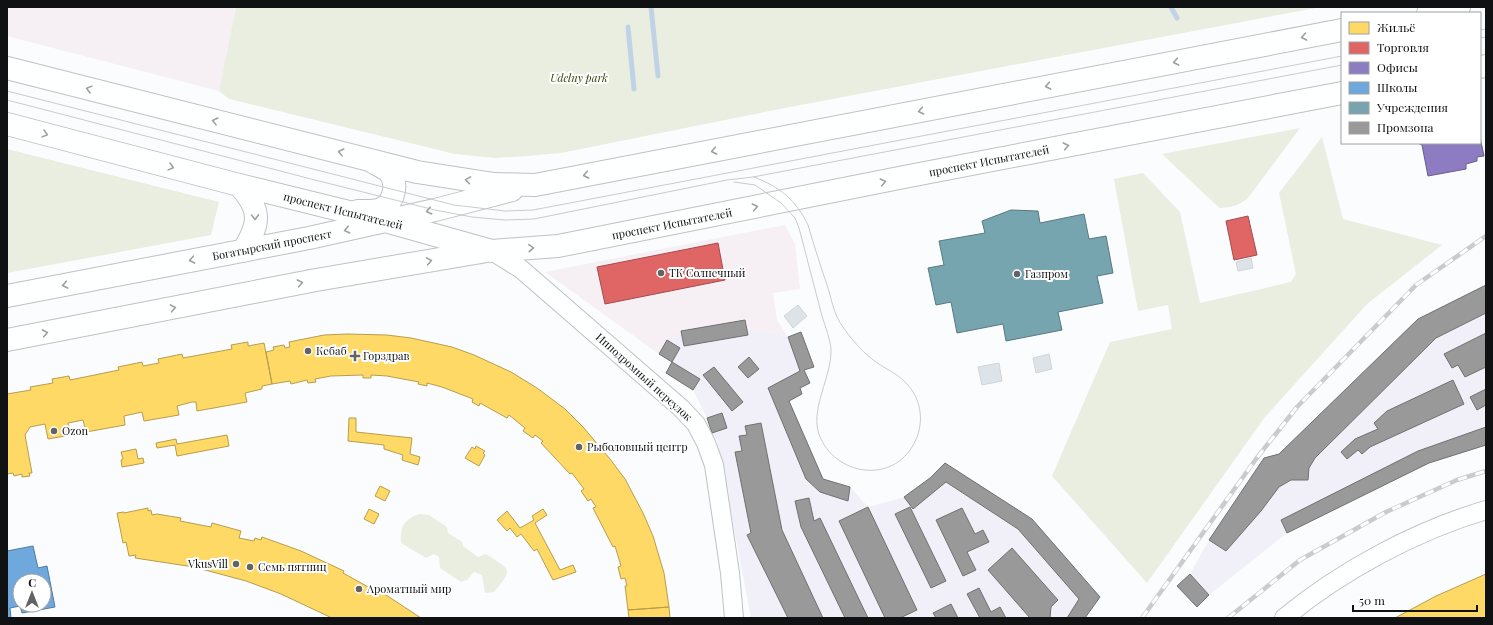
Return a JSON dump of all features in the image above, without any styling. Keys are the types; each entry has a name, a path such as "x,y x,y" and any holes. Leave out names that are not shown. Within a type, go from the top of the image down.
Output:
{"main road":[{"path":"1433,12 1459,7"},
{"path":"7,68 417,172 494,184 535,185 1341,30"},
{"name":"проспект Испытателей","path":"7,124 238,185 386,221 492,250 558,246 1341,93"},
{"path":"349,212 371,211 382,208 390,203 394,190 394,180 389,172 368,159"},
{"path":"238,185 249,196 255,208 256,219 250,240 243,251"},
{"name":"Богатырский проспект","path":"7,296 309,238 535,185"},
{"path":"7,340 316,280 492,250"}],"street":[{"name":"Ипподромный переулок","path":"492,250 521,269 681,408 696,424 706,443 714,465 730,573 734,618"},
{"path":"1284,618 1305,601 1380,554 1460,518 1486,510"}],"shaded area":[{"path":"7,7 236,7 219,91 7,36"},
{"path":"785,225 795,244 800,289 773,293 777,320 788,337 747,328 745,320 667,340 659,354 545,272"},
{"path":"1486,285 1486,445 1429,463 1287,533 1209,595 1197,607 1177,586 1190,574 1209,540 1264,458 1279,454 1418,319"},
{"path":"745,320 747,328 788,337 801,332 814,367 804,370 810,383 800,388 802,394 789,401 823,479 850,487 868,507 905,497 930,478 945,463 1032,519 1100,597 1085,618 751,618 717,439 712,433 707,418 693,390 666,373 672,362 659,354 667,340 681,331"}],"green space":[{"name":"Udelny park","path":"236,7 1321,7 790,107 561,153 495,158 455,154 229,99 219,91"},
{"path":"1300,128 1248,198 1231,207 1220,208 1162,154"},
{"path":"1322,137 1343,219 1442,245 1367,304 1265,417 1147,583 1052,476 1110,342 1172,329 1168,305 1138,311 1114,179 1143,173 1180,212 1200,303 1291,282 1296,274 1279,193"},
{"path":"7,149 219,202 211,235 7,273"},
{"path":"419,514 429,515 447,527 448,533 462,542 463,546 478,557 486,554 505,567 507,574 494,592 485,593 482,575 474,572 467,580 461,582 440,568 439,557 434,554 426,558 401,543 401,532 404,524 406,521"}],"building: Жильё":[{"path":"324,335 387,335 411,338 452,347 474,355 511,372 537,388 565,409 583,427 625,479 643,513 653,536 664,573 669,607 628,610 625,586 627,586 625,578 621,579 618,567 621,566 615,546 613,547 593,508 596,507 591,499 588,501 581,491 584,489 572,473 570,474 541,443 543,441 535,435 533,438 523,431 525,428 509,415 507,418 480,403 479,406 472,402 473,399 442,387 427,383 427,386 418,384 419,382 387,376 371,375 371,378 363,378 363,375 331,376 315,379 316,382 308,383 307,380 291,384 290,381 272,384 266,352 274,350 273,347 284,345 285,348 290,347 289,342"},
{"path":"248,342 248,346 264,343 272,384 262,386 262,389 245,393 247,402 197,411 196,402 192,402 177,406 179,415 144,421 142,412 124,416 125,425 86,432 83,420 68,423 71,435 48,439 45,424 30,427 25,435 32,473 29,473 30,476 22,477 22,474 14,476 13,473 7,474 7,394 31,390 30,387 53,383 52,379 69,376 70,380 119,370 118,367 142,362 143,366 159,363 158,359 182,354 183,358 232,349 231,345"},
{"path":"349,418 356,418 356,432 412,438 410,454 420,457 418,465 402,460 403,455 384,449 384,445 348,441"},
{"path":"227,435 229,446 177,456 175,445 157,448 156,443 176,439 177,444"},
{"path":"476,446 485,451 483,453 485,455 479,466 465,458 472,447 475,449"},
{"path":"136,449 138,459 143,458 144,463 122,467 121,460 123,459 121,452"},
{"path":"380,486 390,491 385,501 375,496"},
{"path":"148,508 148,511 151,510 152,515 157,514 181,518 180,521 211,527 212,523 241,531 239,538 254,541 255,538 261,540 262,537 301,551 344,571 343,573 379,593 380,591 421,618 332,618 281,594 246,581 194,567 135,558 136,555 129,556 126,542 123,543 117,513"},
{"path":"369,509 379,514 374,524 364,519"},
{"path":"543,509 547,515 535,523 560,570 573,565 576,572 553,580 537,549 534,551 521,534 517,537 510,528 507,531 497,520 507,511 520,528 534,520 532,516"},
{"path":"1486,574 1486,618 1395,618 1436,596"},
{"path":"669,607 670,618 629,618 628,610"}],"building: Торговля":[{"path":"1248,216 1257,255 1234,260 1226,221"},
{"name":"ТК Солнечный","path":"718,243 725,280 605,304 597,267"}],"building: Офисы":[{"path":"1481,142 1484,156 1477,157 1477,161 1466,164 1466,169 1428,176 1422,145 1420,144 1481,144"}],"building: Школы":[{"path":"33,546 38,568 47,566 48,573 12,573 12,608 10,608 11,618 7,618 7,551"},
{"path":"52,592 55,607 52,608"}],"building: Учреждения":[{"name":"Газпром","path":"1011,210 1038,211 1040,223 1084,214 1089,239 1106,236 1113,273 1097,276 1103,303 1058,312 1062,330 1006,341 1003,324 957,333 951,302 936,305 928,268 944,265 939,241 985,233 982,221"}],"building: Промзона":[{"path":"1486,285 1486,313 1436,338 1315,458 1309,468 1308,480 1291,480 1279,487 1261,511 1226,551 1209,540 1264,458 1279,454 1418,319"},
{"path":"745,320 748,335 684,346 681,331"},
{"path":"801,332 814,367 804,370 810,383 800,388 802,394 789,401 823,479 850,487 848,501 820,492 806,479 768,388 800,371 788,337"},
{"path":"1486,333 1486,367 1465,377 1458,365 1452,368 1444,354"},
{"path":"667,340 680,348 672,362 659,354"},
{"path":"749,357 759,369 748,378 738,367"},
{"path":"672,362 700,379 693,390 666,373"},
{"path":"714,367 743,402 732,411 703,375"},
{"path":"1453,380 1464,404 1370,447 1362,454 1358,450 1347,459 1341,452 1355,439 1378,429 1374,423 1387,411"},
{"path":"1486,389 1486,405 1477,410 1470,397"},
{"path":"722,413 727,428 712,433 707,418"},
{"path":"761,423 782,530 823,618 788,618 747,535 751,533 735,452 742,451 739,436 747,435 745,426"},
{"path":"1486,427 1486,445 1429,463 1287,533 1281,520 1418,451"},
{"path":"945,463 1032,519 1100,597 1085,618 1067,618 1079,599 1018,529 946,482 913,509 904,497 930,478"},
{"path":"809,498 814,521 820,518 868,618 845,618 801,527 795,501"},
{"path":"868,507 917,610 900,618 885,618 839,521"},
{"path":"910,507 946,581 931,588 895,514"},
{"path":"962,508 975,534 983,530 989,542 967,552 976,570 963,576 936,520"},
{"path":"1012,548 1058,600 1051,607 1050,618 1030,618 988,570"},
{"path":"1190,574 1209,595 1197,607 1177,586"},
{"path":"979,588 991,612 1000,607 1006,618 980,618 967,594"},
{"path":"951,604 958,618 936,618 933,613"}],"building: Прочее":[{"path":"1251,258 1253,268 1238,271 1236,262"},
{"path":"798,305 807,316 793,328 784,316"},
{"path":"1049,354 1052,369 1036,373 1033,358"},
{"path":"999,363 1002,381 982,385 978,367"}],"waterway":[{"path":"651,7 658,76"},
{"path":"1171,7 1177,18"},
{"path":"628,27 634,89"}],"tram line":[{"path":"1481,30 1486,29"},
{"path":"1481,38 1486,37"},
{"path":"7,91 454,205 505,211 533,210 1341,56"},
{"path":"7,100 435,210 472,217 505,220 534,219 727,180 753,177 1341,65"},
{"path":"734,182 755,185 781,203 795,218 799,228 831,347 830,361 819,402 817,421 818,431 824,445 834,457 847,465 860,469 875,470 889,467 902,459 912,447 916,439 920,422 919,405 916,397 902,379 867,355 848,334 836,314 808,225 803,216 786,195 772,185 754,177"}],"railway":[{"path":"1142,618 1256,459 1297,407 1416,285 1486,236"},
{"path":"1228,618 1300,560 1386,512 1457,480 1486,471"}],"place":[{"name":"ТК Солнечный","path":"661,273"},
{"name":"Газпром","path":"1017,274"},
{"name":"Кебаб","path":"308,351"},
{"name":"Горздрав","path":"355,356"},
{"name":"Ozon","path":"54,431"},
{"name":"Рыболовный центр","path":"579,447"},
{"name":"VkusVill","path":"236,564"},
{"name":"Семь пятниц","path":"250,567"},
{"name":"Ароматный мир","path":"359,589"}]}
